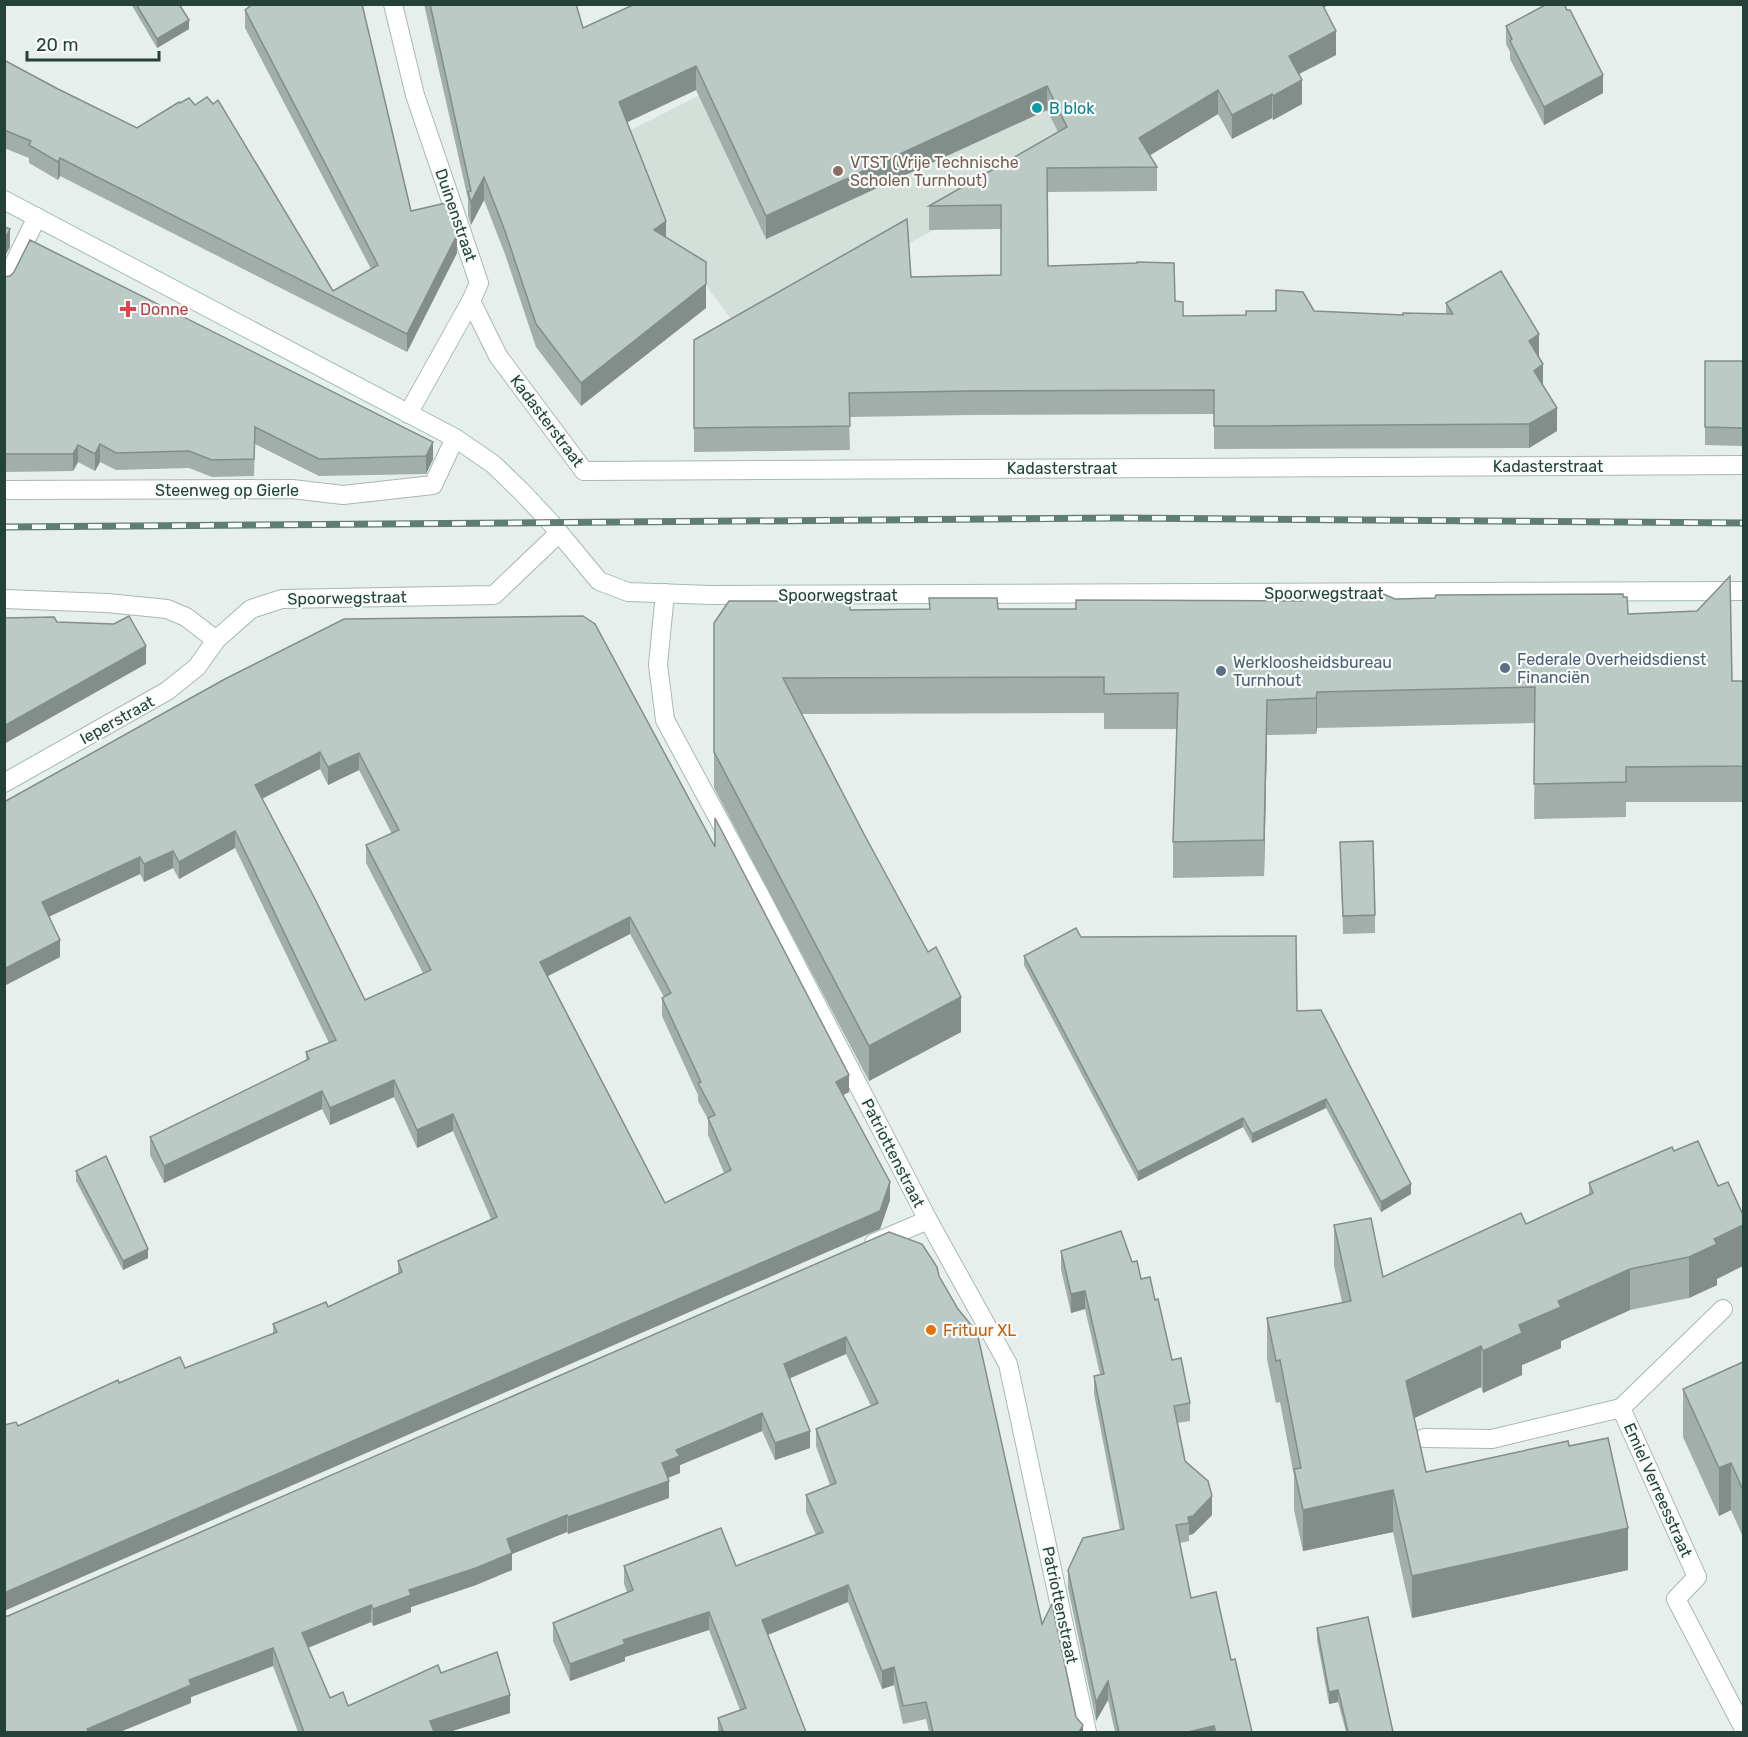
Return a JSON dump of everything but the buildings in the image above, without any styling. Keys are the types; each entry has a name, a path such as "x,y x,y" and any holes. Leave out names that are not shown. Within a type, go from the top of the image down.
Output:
{"street":[{"name":"Duinenstraat","path":"393,4 415,95 479,283 471,302 408,414"},
{"path":"4,200 455,438 493,464 559,534"},
{"path":"4,284 37,217"},
{"name":"Kadasterstraat","path":"471,302 498,356 584,471 1743,465"},
{"name":"Steenweg op Gierle","path":"4,490 292,489 343,495 365,493 433,485 455,438"},
{"name":"Spoorwegstraat","path":"216,640 251,609 282,599 494,595 559,534 599,581 628,592 722,596 1743,591"},
{"name":"Patriottenstraat","path":"665,593 658,665 665,720 763,901 928,1220 1008,1364 1087,1732"},
{"path":"4,598 107,603 167,609 186,617 216,640"},
{"name":"Ieperstraat","path":"4,783 167,692 197,667 216,640"},
{"path":"862,1248 928,1220"},
{"name":"Emiel Verreesstraat","path":"1424,1438 1492,1439 1621,1407 1723,1309"},
{"name":"Emiel Verreesstraat","path":"1621,1407 1697,1576 1676,1599 1743,1729"}],"shaded area":[{"name":"VTST (Vrije Technische Scholen Turnhout)","path":"1327,5 975,208 742,333 697,274 683,282 623,134 872,8"}],"railway":[{"path":"4,527 1120,518 1744,523"}],"place":[{"name":"B blok","path":"1037,108"},
{"name":"VTST (Vrije Technische Scholen Turnhout)","path":"838,171"},
{"name":"Donne","path":"128,309"},
{"name":"Federale Overheidsdienst Financiën","path":"1505,668"},
{"name":"Werkloosheidsbureau Turnhout","path":"1221,671"},
{"name":"Frituur XL","path":"931,1330"}]}
